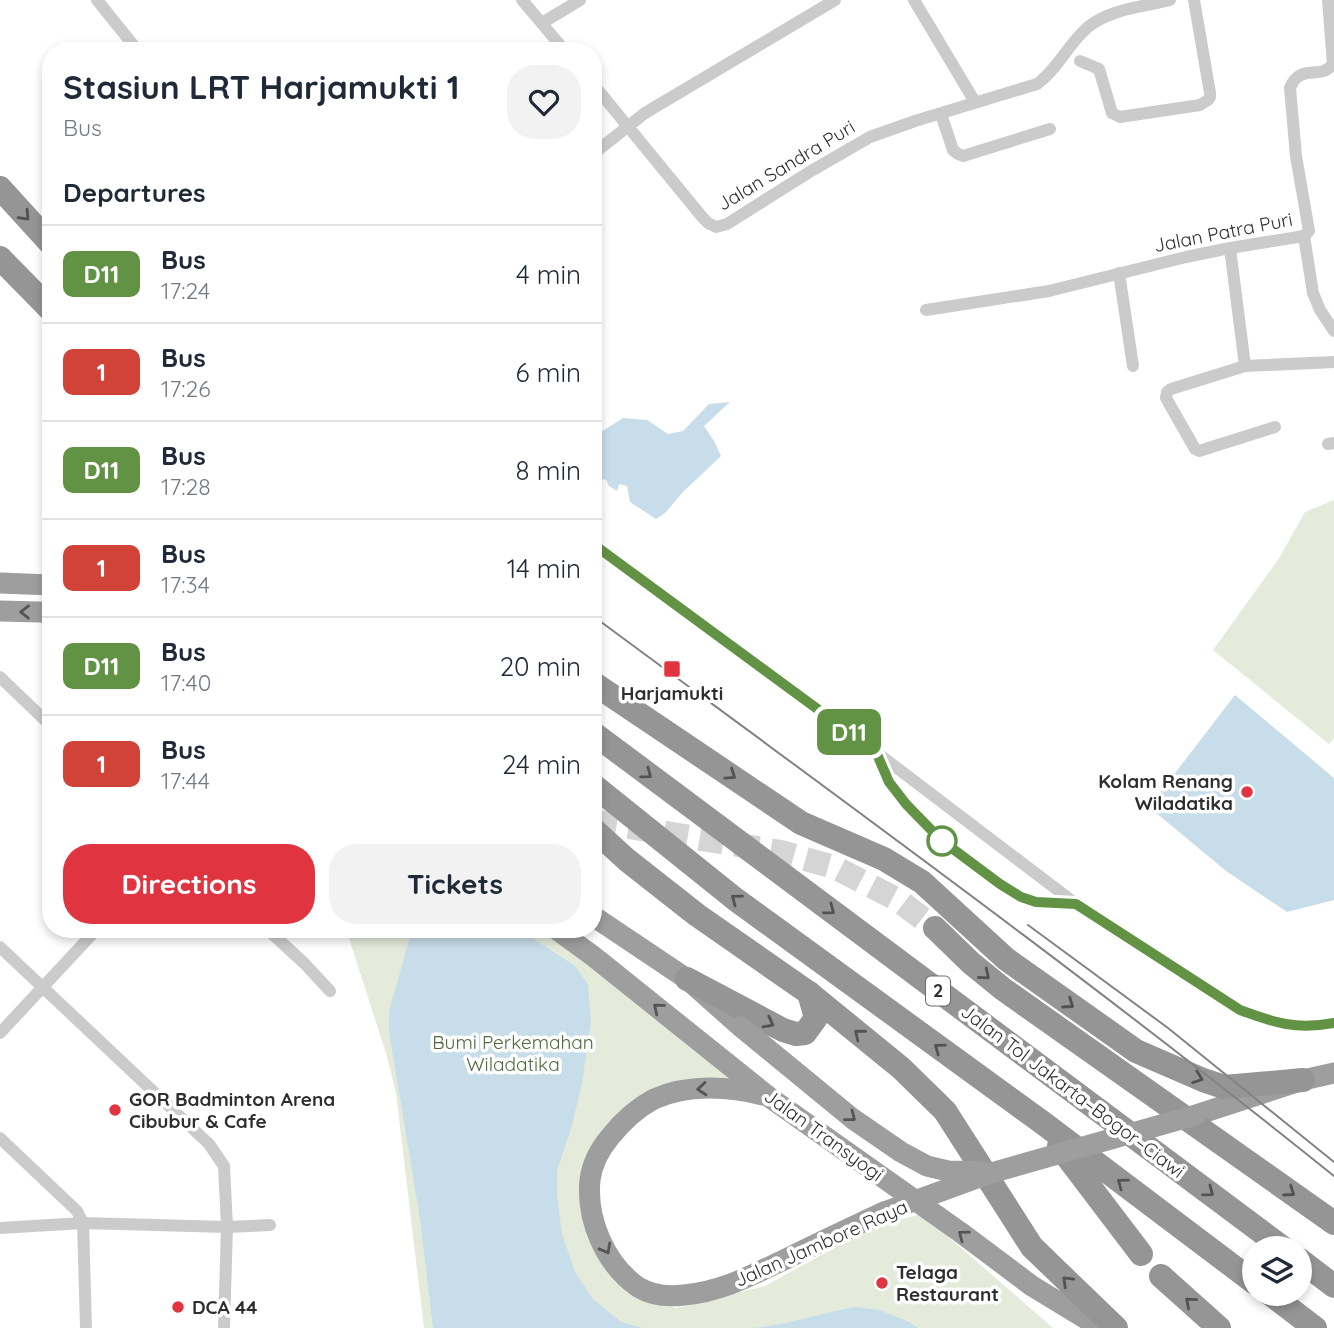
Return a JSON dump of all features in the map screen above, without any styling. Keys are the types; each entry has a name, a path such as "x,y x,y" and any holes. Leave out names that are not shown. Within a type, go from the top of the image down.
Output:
{"highway":[{"path":"0,188 42,234"},
{"path":"0,258 42,301"},
{"path":"0,583 42,585"},
{"path":"0,611 42,613"},
{"path":"602,689 801,823 884,859 922,883 1006,959 1136,1051 1193,1077 1224,1087 1303,1080"},
{"name":"Jalan Tol Jakarta–Bogor–Ciawi","path":"602,740 1267,1236"},
{"name":"2","path":"602,792 735,899 1043,1123 1242,1273"},
{"path":"602,838 697,915 809,993 901,1068 945,1111 1032,1247 1116,1328"},
{"name":"Jalan Transyogi","path":"602,922 687,979 853,1119 901,1152 927,1166 948,1171 991,1173"},
{"path":"935,928 1003,989 1334,1223"},
{"name":"Jalan Transyogi","path":"568,938 769,1097 1032,1286 1101,1328"},
{"path":"687,979 783,1030 796,1034 805,1033 816,1018 809,993"},
{"name":"Jalan Jambore Raya","path":"769,1097 744,1090 717,1088 672,1093 636,1110 612,1135 597,1157 590,1178 594,1223 610,1258 625,1276 639,1287 654,1294 683,1295 733,1284 884,1212 991,1173 1334,1073"},
{"path":"1043,1123 1141,1254"},
{"path":"1312,1269 1334,1286"},
{"path":"1161,1276 1219,1328"},
{"path":"1286,1306 1315,1328"}],"street":[{"path":"97,0 131,42"},
{"path":"522,0 558,42"},
{"path":"542,23 580,0"},
{"path":"602,147 645,113 835,0"},
{"path":"914,0 975,102"},
{"path":"1080,61 1099,69 1112,113 1116,116 1180,109 1205,103 1210,93 1194,0"},
{"name":"Jalan Patra Puri","path":"926,310 1049,291 1230,247 1304,236 1309,231 1296,156 1290,88 1300,74 1327,70 1333,64 1328,0"},
{"name":"Jalan Sandra Puri","path":"602,94 703,218 716,227 727,224 870,137 1037,84 1081,34 1099,20 1115,13 1163,1"},
{"path":"941,114 953,150 963,156 1050,129"},
{"path":"1304,236 1312,293 1334,331"},
{"path":"1230,247 1245,366"},
{"path":"1119,273 1133,366"},
{"path":"1275,427 1199,451 1195,449 1166,398 1167,392 1245,366 1334,362"},
{"path":"602,551 1076,904 1181,972 1240,1010 1269,1021 1314,1027 1334,1023"},
{"path":"0,677 42,717"},
{"path":"0,1033 89,938"},
{"path":"277,938 330,991"},
{"path":"0,947 209,1144 224,1166 227,1227 224,1328"},
{"path":"0,1138 76,1211 83,1223 86,1328"},
{"path":"0,1228 83,1223 227,1227 270,1225"}],"green space":[{"path":"1334,500 1334,738 1329,744 1213,650 1278,560 1305,512"},
{"name":"Bumi Perkemahan Wiladatika","path":"349,938 585,938 634,989 753,1084 715,1080 614,1125 589,1221 655,1300 676,1308 765,1286 874,1226 922,1214 1053,1328 424,1328 396,1093"}],"water":[{"path":"730,402 704,426 721,456 665,513 656,519 630,502 627,486 619,484 617,491 602,479 602,431 623,418 647,420 668,434 683,431 709,404"},
{"name":"Kolam Renang Wiladatika","path":"1235,695 1334,778 1334,900 1287,912 1226,871 1149,807"},
{"path":"410,938 533,938 575,966 588,984 591,1021 582,1083 557,1171 562,1234 575,1272 593,1299 621,1322 643,1328 433,1328 420,1219 389,1032 389,1011"},
{"path":"855,1307 880,1310 918,1328 753,1328 778,1324"}],"tunnel":[{"path":"602,822 781,852 834,867 898,900 935,928"}],"tram line":[{"path":"602,623 1059,962 1334,1176"},
{"path":"1028,925 1168,1028 1334,1162"}],"bus line":[{"name":"D11","path":"602,551 876,752 889,782 906,804 941,840 1000,884 1021,897 1036,902 1076,904 1240,1010 1269,1021 1294,1026 1314,1027 1334,1023"}],"place":[{"name":"Harjamukti","path":"672,669"},
{"name":"Kolam Renang Wiladatika","path":"1247,792"},
{"name":"GOR Badminton Arena Cibubur & Cafe","path":"115,1110"},
{"name":"Telaga Restaurant","path":"882,1283"},
{"name":"DCA 44","path":"178,1307"}]}
